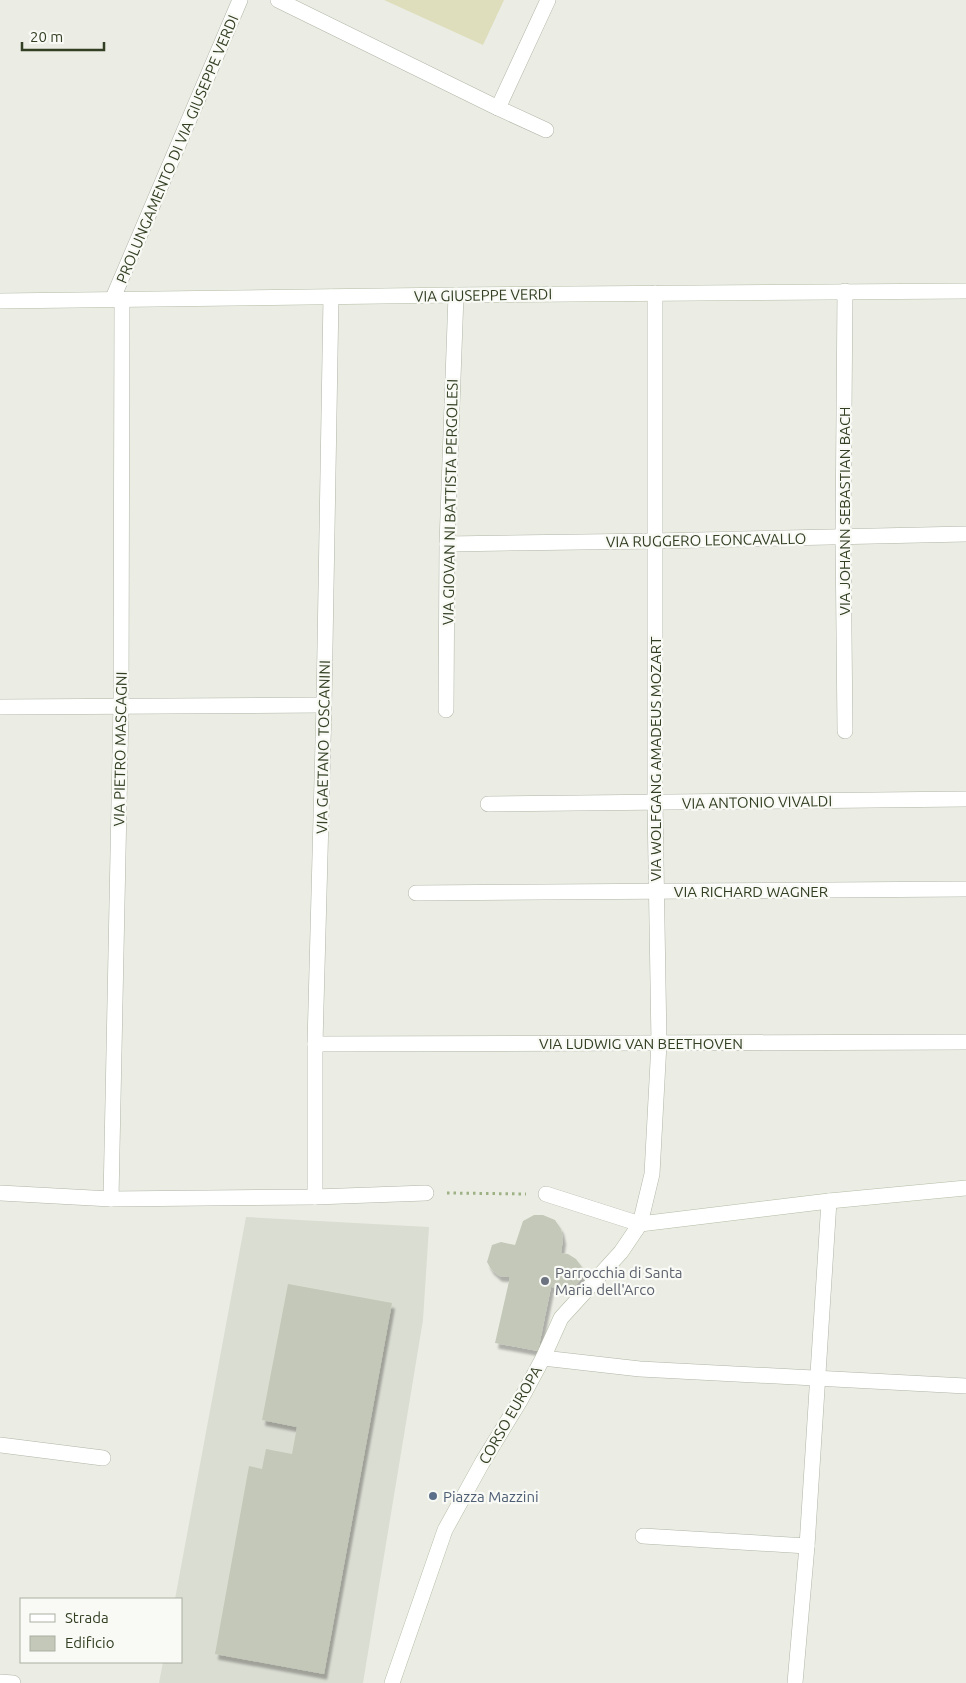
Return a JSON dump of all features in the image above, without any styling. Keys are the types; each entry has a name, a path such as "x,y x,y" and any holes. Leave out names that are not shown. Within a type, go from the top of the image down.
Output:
{"street":[{"name":"PROLUNGAMENTO DI VIA GIUSEPPE VERDI","path":"118,299 240,0"},
{"path":"278,0 546,130"},
{"path":"498,108 548,0"},
{"name":"VIA GIUSEPPE VERDI","path":"0,301 966,291"},
{"name":"VIA JOHANN SEBASTIAN BACH","path":"845,292 843,536 846,731"},
{"name":"VIA WOLFGANG AMADEUS MOZART","path":"640,1224 652,1174 659,1043 655,803 656,293"},
{"name":"VIA GIOVAN NI BATTISTA PERGOLESI","path":"446,710 447,544 456,295"},
{"name":"VIA GAETANO TOSCANINI","path":"314,1197 315,1044 324,705 331,297"},
{"name":"VIA PIETRO MASCAGNI","path":"110,1199 121,706 118,299"},
{"name":"VIA RUGGERO LEONCAVALLO","path":"447,544 966,534"},
{"path":"0,707 324,705"},
{"name":"VIA ANTONIO VIVALDI","path":"488,804 966,799"},
{"name":"VIA RICHARD WAGNER","path":"416,893 966,889"},
{"name":"VIA LUDWIG VAN BEETHOVEN","path":"315,1044 966,1042"},
{"path":"546,1194 640,1224 829,1201 966,1188"},
{"path":"0,1194 110,1199 314,1197 426,1193"},
{"path":"795,1683 807,1546 829,1201"},
{"name":"CORSO EUROPA","path":"392,1683 445,1530 543,1358 561,1318 622,1252 640,1224"},
{"path":"543,1358 640,1369 966,1386"},
{"path":"0,1445 103,1458"},
{"path":"643,1536 807,1546"},
{"path":"0,1682 13,1683"}],"path":[{"path":"426,1193 546,1194"}],"shaded area":[{"path":"246,1217 429,1227 423,1320 363,1683 159,1683 163,1663 182,1663 182,1598 175,1598"}],"green space":[{"path":"384,0 504,0 483,45"}],"building":[{"name":"Parrocchia di Santa Maria dell'Arco","path":"534,1215 543,1215 555,1220 561,1229 563,1239 561,1253 568,1254 576,1259 582,1267 582,1278 573,1288 551,1287 538,1351 495,1343 510,1277 499,1276 491,1269 487,1262 492,1245 501,1242 515,1245 523,1221"},
{"path":"288,1284 392,1303 324,1674 215,1654 249,1466 262,1469 266,1449 292,1454 297,1427 262,1420"}],"place":[{"name":"Parrocchia di Santa Maria dell'Arco","path":"545,1281"},
{"name":"Piazza Mazzini","path":"433,1496"}]}
